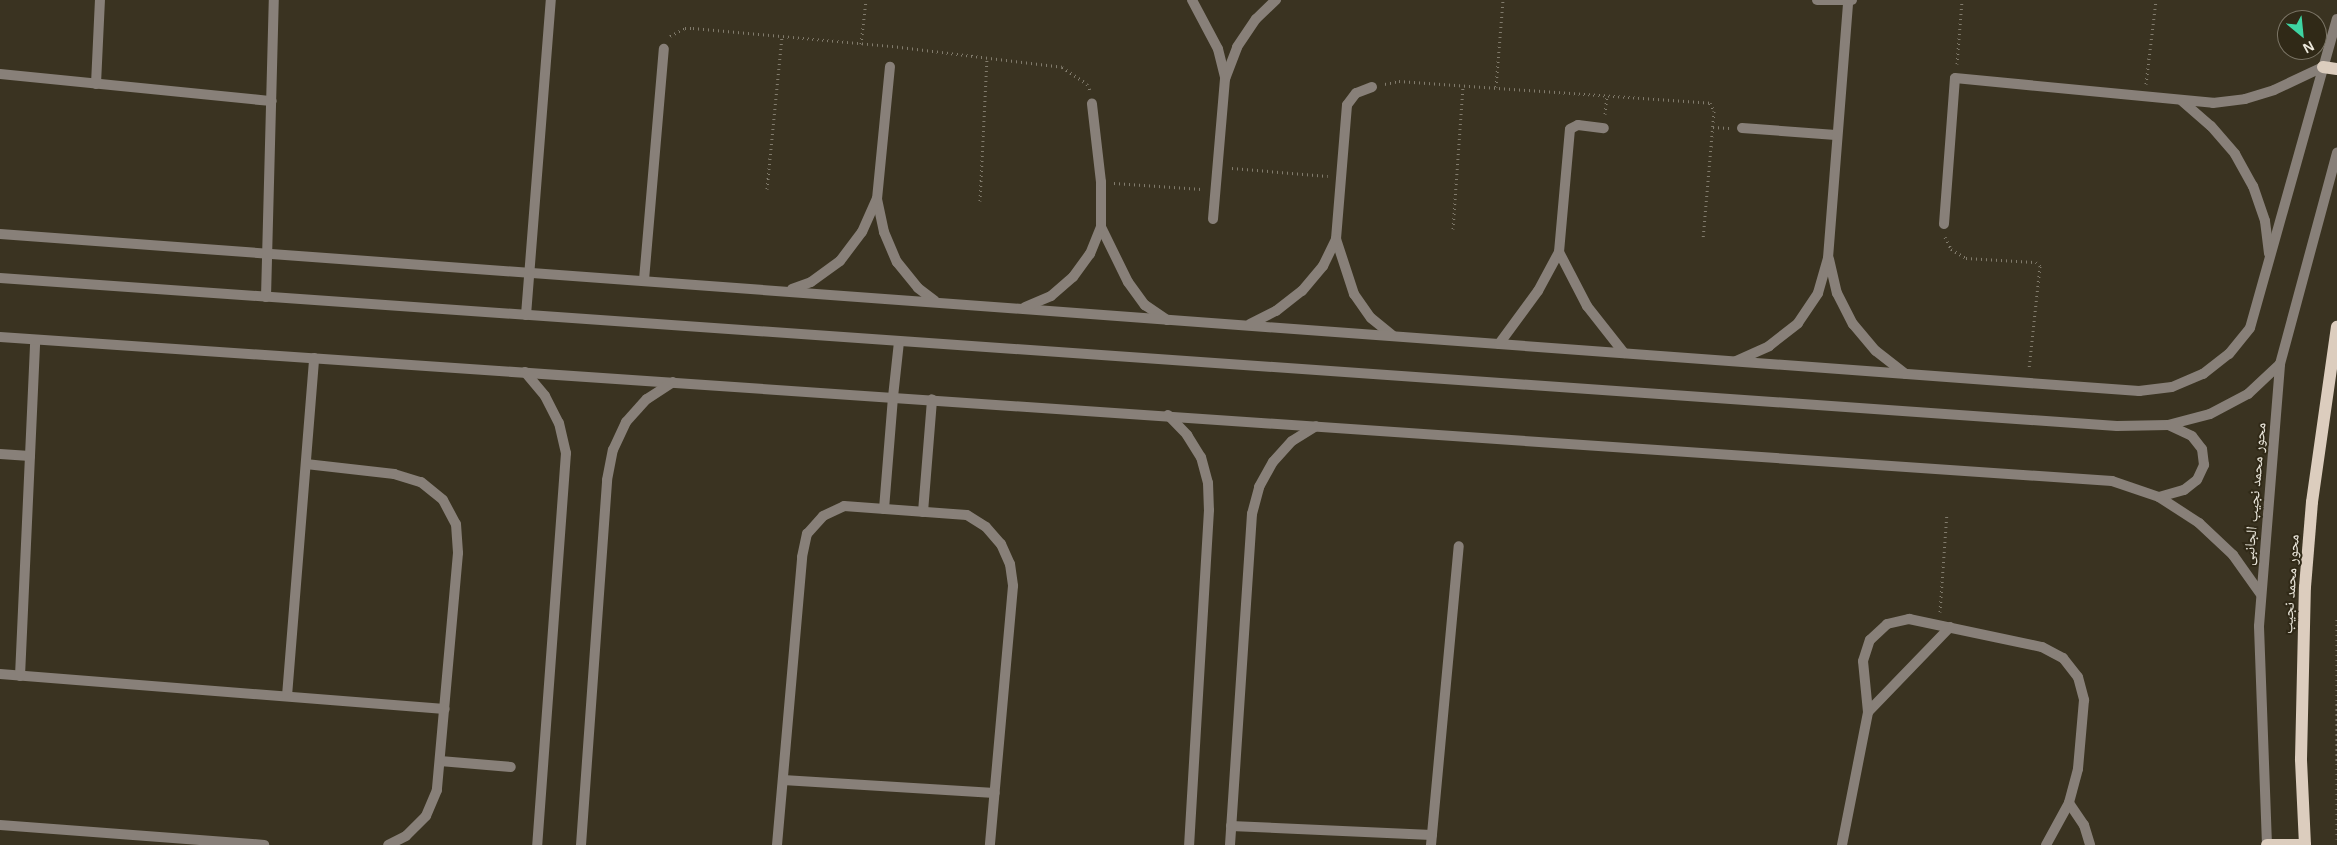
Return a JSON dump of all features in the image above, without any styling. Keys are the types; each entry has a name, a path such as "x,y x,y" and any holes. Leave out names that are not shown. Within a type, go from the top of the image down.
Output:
{"main road":[{"path":"2323,67 2337,69"},
{"name":"محور محمد نجيب","path":"2305,845 2301,759 2305,587 2319,445 2337,327"},
{"path":"2266,845 2305,845"}],"street":[{"path":"96,84 100,0"},
{"path":"266,297 274,0"},
{"path":"526,315 551,0"},
{"path":"1192,0 1218,49 1225,79"},
{"path":"1213,219 1225,79 1237,47 1256,19 1276,0"},
{"path":"1736,361 1769,346 1798,323 1818,293 1828,258 1836,135 1850,1 1817,0"},
{"path":"0,234 786,290 1170,321 1248,325 2139,391 2172,387 2203,374 2230,354 2250,328 2337,19"},
{"path":"644,280 664,49"},
{"path":"890,67 877,199 884,232 897,262 918,288 937,302"},
{"path":"1944,224 1955,78 2213,103 2244,99 2274,90 2323,67"},
{"path":"0,74 272,100"},
{"path":"1248,325 1276,311 1302,291 1323,266 1336,239 1347,105 1356,93 1372,87"},
{"path":"2182,101 2211,126 2235,154 2253,186 2265,221 2270,257"},
{"path":"1023,308 1051,296 1073,277 1090,254 1101,227 1101,182 1092,104"},
{"path":"1500,344 1538,291 1559,252 1570,129 1578,125 1604,128"},
{"path":"1742,128 1836,135"},
{"name":"محور محمد نجيب الجانبى","path":"2266,845 2260,593 2280,364 2337,153"},
{"path":"786,290 811,282 840,261 862,232 877,199"},
{"path":"1101,227 1128,282 1145,305 1170,321"},
{"path":"1336,239 1354,294 1371,318 1393,336"},
{"path":"1559,252 1587,306 1624,353"},
{"path":"1828,258 1837,293 1854,324 1876,351 1905,374"},
{"path":"0,278 2107,426 2168,425 2210,414 2240,398 2280,364"},
{"path":"0,338 932,399 2112,482 2159,496 2205,529 2233,555 2260,593"},
{"path":"20,676 35,340"},
{"path":"884,509 899,342"},
{"path":"287,696 314,358"},
{"path":"525,372 545,396 559,423 566,452 536,845"},
{"path":"581,845 607,480 613,450 626,422 647,400 672,382"},
{"path":"923,512 932,399"},
{"path":"1168,416 1187,435 1200,458 1208,483 1210,510 1189,845"},
{"path":"2159,496 2184,490 2198,480 2204,465 2202,449 2192,436 2168,425"},
{"path":"1230,845 1252,514 1259,487 1273,462 1292,441 1316,426"},
{"path":"0,454 30,456"},
{"path":"306,464 394,474 421,482 443,500 456,524 458,553 437,790 426,816 406,836 388,845"},
{"path":"777,845 802,557 807,534 823,516 844,506 967,515 986,527 1001,544 1010,564 1013,586 990,845"},
{"path":"1231,826 1431,840 1459,546"},
{"path":"1842,845 1868,712 1863,661 1870,640 1887,624 1909,619 2042,647 2063,658 2078,677 2084,700 2083,734 2069,803 2046,845"},
{"path":"1868,712 1950,627"},
{"path":"0,674 445,708"},
{"path":"440,761 510,767"},
{"path":"783,780 995,793"},
{"path":"2069,803 2084,825 2090,845"},
{"path":"0,825 148,841 264,845"}],"path":[{"path":"861,44 866,0"},
{"path":"1496,88 1502,0"},
{"path":"1955,78 1962,0"},
{"path":"2145,97 2156,0"},
{"path":"664,49 671,36 685,28 861,44 987,60 1062,67 1087,84 1092,104"},
{"path":"767,189 782,36"},
{"path":"980,201 987,60"},
{"path":"1452,229 1463,85"},
{"path":"1604,128 1607,94"},
{"path":"1218,167 1341,177"},
{"path":"1101,182 1216,190"},
{"path":"1944,224 1946,241 1951,249 1966,258 2036,262 2040,266 2027,383"},
{"path":"1939,625 1947,512"},
{"path":"2337,619 2337,839"}]}
